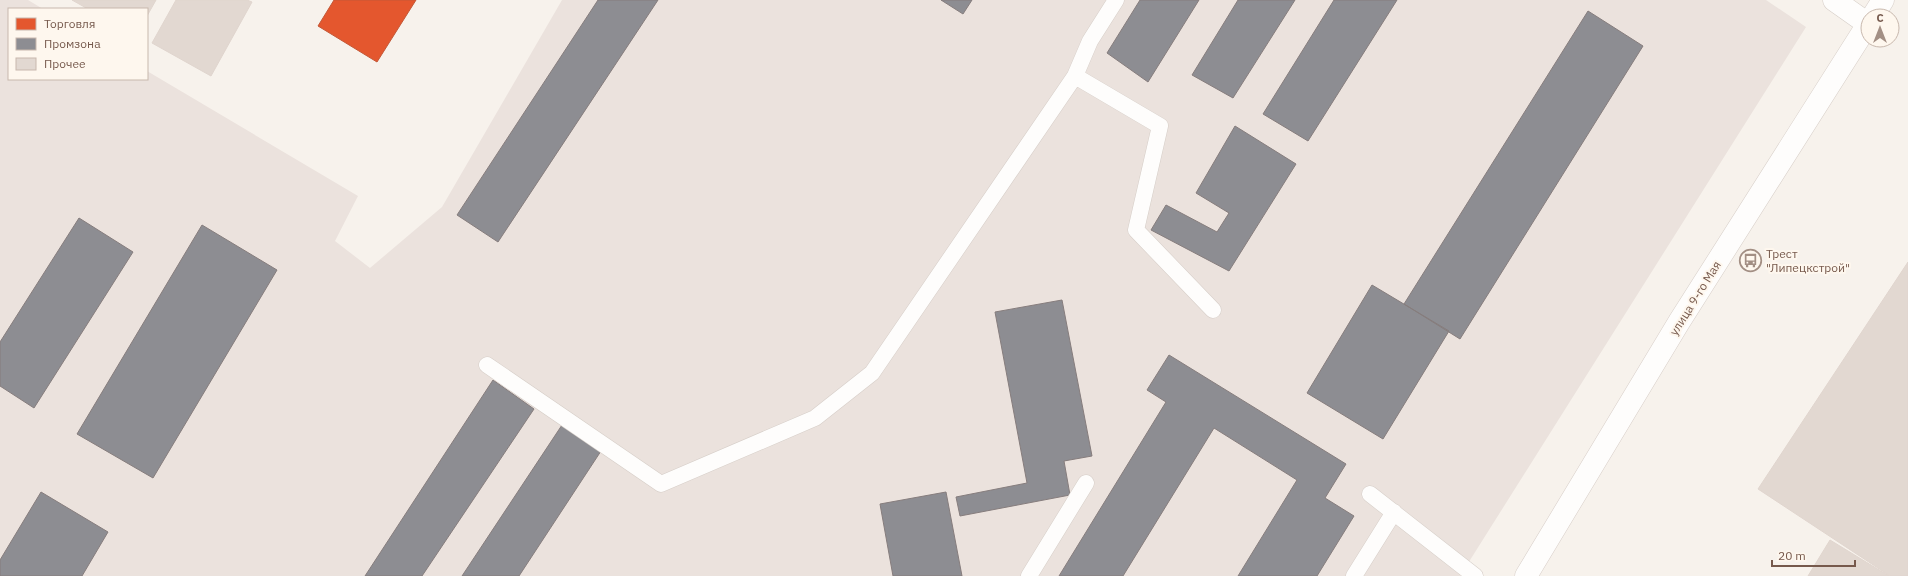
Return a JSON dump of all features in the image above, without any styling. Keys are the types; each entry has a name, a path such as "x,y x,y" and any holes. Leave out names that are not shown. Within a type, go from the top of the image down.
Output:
{"main road":[{"path":"1834,0 1860,18"},
{"name":"улица 9-го Мая","path":"1526,576 1679,322 1860,37"}],"lane":[{"path":"486,365 660,484 815,418 872,373 1075,76 1090,41 1116,0"},
{"path":"1075,76 1160,126 1136,230 1213,310"},
{"path":"1029,576 1086,484"},
{"path":"1370,494 1475,576"},
{"path":"1354,576 1394,512"}],"shaded area":[{"path":"0,0 28,0 41,8 8,8 8,80 148,80 148,72 358,196 335,241 370,268 442,207 562,0 1766,0 1806,27 1460,576 0,576"}],"building: Торговля":[{"path":"334,0 416,0 377,62 318,26"}],"building: Промзона":[{"path":"598,0 658,0 498,242 457,215"},
{"path":"941,0 972,0 963,14"},
{"path":"1140,0 1199,0 1148,82 1107,53"},
{"path":"1238,0 1295,0 1233,98 1192,75"},
{"path":"1334,0 1397,0 1308,141 1263,114"},
{"path":"1588,11 1643,46 1460,339 1404,304"},
{"path":"1235,126 1296,164 1229,271 1151,230 1166,205 1217,232 1229,213 1196,193"},
{"path":"79,218 133,252 34,408 0,386 0,342"},
{"path":"202,225 277,270 153,478 77,434"},
{"path":"1372,285 1449,331 1383,439 1307,393"},
{"path":"1062,300 1092,456 1064,461 1070,495 960,516 956,497 1027,483 995,312"},
{"path":"1169,355 1346,464 1325,498 1354,516 1317,576 1238,576 1297,480 1214,428 1123,576 1059,576 1166,402 1147,390"},
{"path":"493,380 534,409 422,576 365,576"},
{"path":"562,425 601,451 519,576 462,576"},
{"path":"41,492 108,532 82,576 0,576 0,560"},
{"path":"946,492 962,576 893,576 880,504"}],"building: Прочее":[{"path":"72,0 156,0 148,14 148,8 86,8"},
{"path":"176,0 247,0 252,2 211,76 152,43"},
{"path":"1908,262 1908,576 1890,576 1758,489"},
{"path":"1830,540 1889,576 1808,576"}],"place":[{"name":"Трест \"Липецкстрой\"","path":"1750,260"}]}
